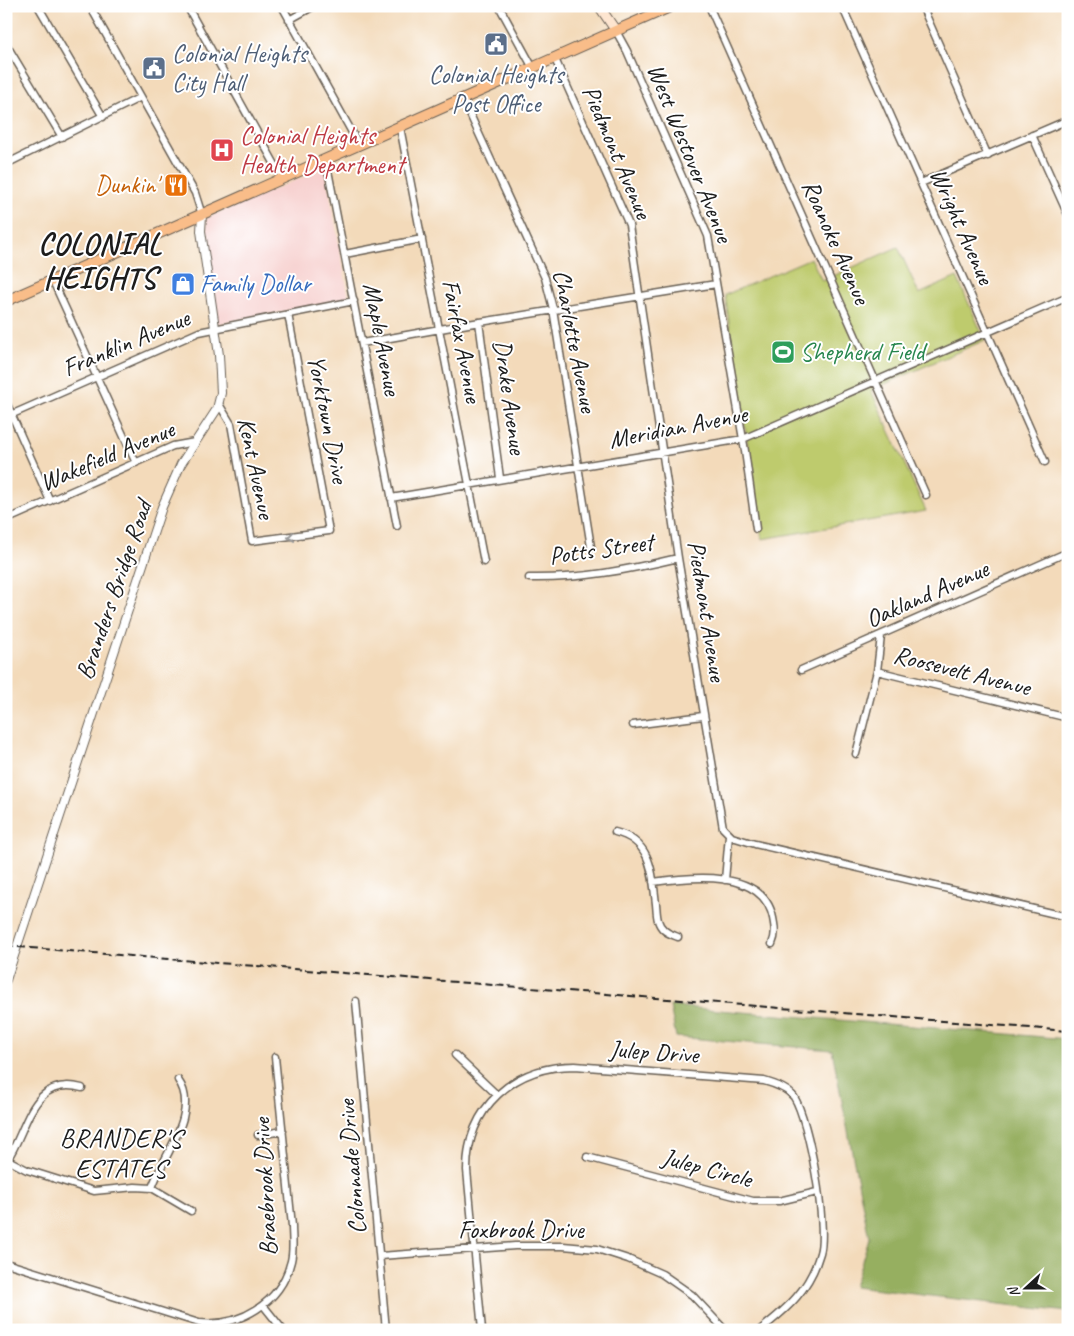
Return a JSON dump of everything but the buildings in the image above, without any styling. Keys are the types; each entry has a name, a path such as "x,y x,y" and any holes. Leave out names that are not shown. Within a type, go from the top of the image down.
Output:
{"main road":[{"path":"599,6 616,31"},
{"path":"6,301 672,6"}],"street":[{"path":"38,6 102,117"},
{"path":"90,6 198,199 202,215"},
{"path":"187,6 283,179"},
{"path":"282,6 359,145"},
{"path":"289,20 314,6"},
{"path":"499,6 533,68"},
{"name":"Roanoke Avenue","path":"709,6 926,495"},
{"name":"Wright Avenue","path":"842,6 1045,462"},
{"path":"922,6 988,156"},
{"name":"West Westover Avenue","path":"616,31 627,51 705,228 743,439 756,529"},
{"path":"6,44 62,137"},
{"name":"Piedmont Avenue","path":"555,59 626,215 664,452 678,558 703,716 721,823 729,835"},
{"path":"6,164 141,97"},
{"name":"Charlotte Avenue","path":"463,99 541,269 553,310 591,547"},
{"path":"921,183 988,156 1068,120"},
{"name":"Fairfax Avenue","path":"400,127 484,562"},
{"path":"1032,135 1068,215"},
{"name":"Maple Avenue","path":"326,160 397,526"},
{"name":"Branders Bridge Road","path":"6,980 169,488 219,404 221,375 201,231 202,215"},
{"path":"345,254 422,239"},
{"path":"53,281 136,463"},
{"path":"362,343 716,284"},
{"name":"Meridian Avenue","path":"392,498 500,478 743,439 1068,297"},
{"name":"Franklin Avenue","path":"9,416 191,336 214,328 354,301"},
{"name":"Yorktown Drive","path":"252,541 329,531 288,314"},
{"name":"Drake Avenue","path":"479,322 500,478"},
{"path":"6,402 9,416 50,501"},
{"name":"Kent Avenue","path":"219,404 231,424 252,541"},
{"name":"Wakefield Avenue","path":"6,520 180,444 195,442"},
{"name":"Oakland Avenue","path":"801,670 1068,552"},
{"name":"Potts Street","path":"529,578 564,579 613,573 678,558"},
{"path":"856,754 876,671 881,636"},
{"name":"Roosevelt Avenue","path":"876,671 1068,718"},
{"path":"633,725 703,716"},
{"path":"615,832 633,838 646,853 653,882 657,919 665,931 678,937"},
{"path":"725,880 729,835 755,844 1068,917"},
{"path":"653,882 698,876 725,880 752,889 765,898 771,912 775,931 772,944"},
{"name":"Colonnade Drive","path":"356,1001 386,1330"},
{"path":"455,1055 497,1095"},
{"name":"Braebrook Drive","path":"6,1263 199,1323 231,1321 264,1305 284,1279 292,1252 276,1057"},
{"name":"Julep Drive","path":"482,1330 467,1159 479,1120 497,1095 525,1075 546,1068 562,1066 738,1078 774,1084 792,1095 801,1113 818,1192 823,1235 820,1255 810,1279 795,1301 760,1330"},
{"path":"152,1188 158,1170 178,1132 186,1106 186,1094 178,1080"},
{"path":"82,1088 61,1086 39,1098 31,1109 16,1147 7,1159 27,1170 94,1191 109,1192 135,1187 152,1188 191,1211"},
{"path":"258,1134 283,1131"},
{"name":"Julep Circle","path":"587,1157 753,1201 773,1202 818,1192"},
{"name":"Foxbrook Drive","path":"380,1256 474,1248 586,1247 613,1254 648,1267 678,1284 704,1307 725,1330"},
{"path":"264,1305 283,1330"}],"shaded area":[{"path":"325,168 349,299 217,324 206,218"}],"green space":[{"path":"898,247 919,294 957,277 985,340 871,390 926,511 762,539 725,295 811,258 822,281"},
{"path":"670,1006 1068,1039 1068,1312 854,1287 869,1238 832,1050 676,1037"}],"railway":[{"path":"6,946 1068,1031"}],"place":[{"name":"Colonial Heights Post Office","path":"496,44"},
{"name":"Colonial Heights City Hall","path":"154,68"},
{"name":"Colonial Heights Health Department","path":"222,150"},
{"name":"Dunkin'","path":"176,185"},
{"name":"Family Dollar","path":"183,284"},
{"name":"Shepherd Field","path":"783,352"}],"district":[{"name":"COLONIAL HEIGHTS","path":"100,261"},
{"name":"BRANDER'S ESTATES","path":"121,1153"}]}
